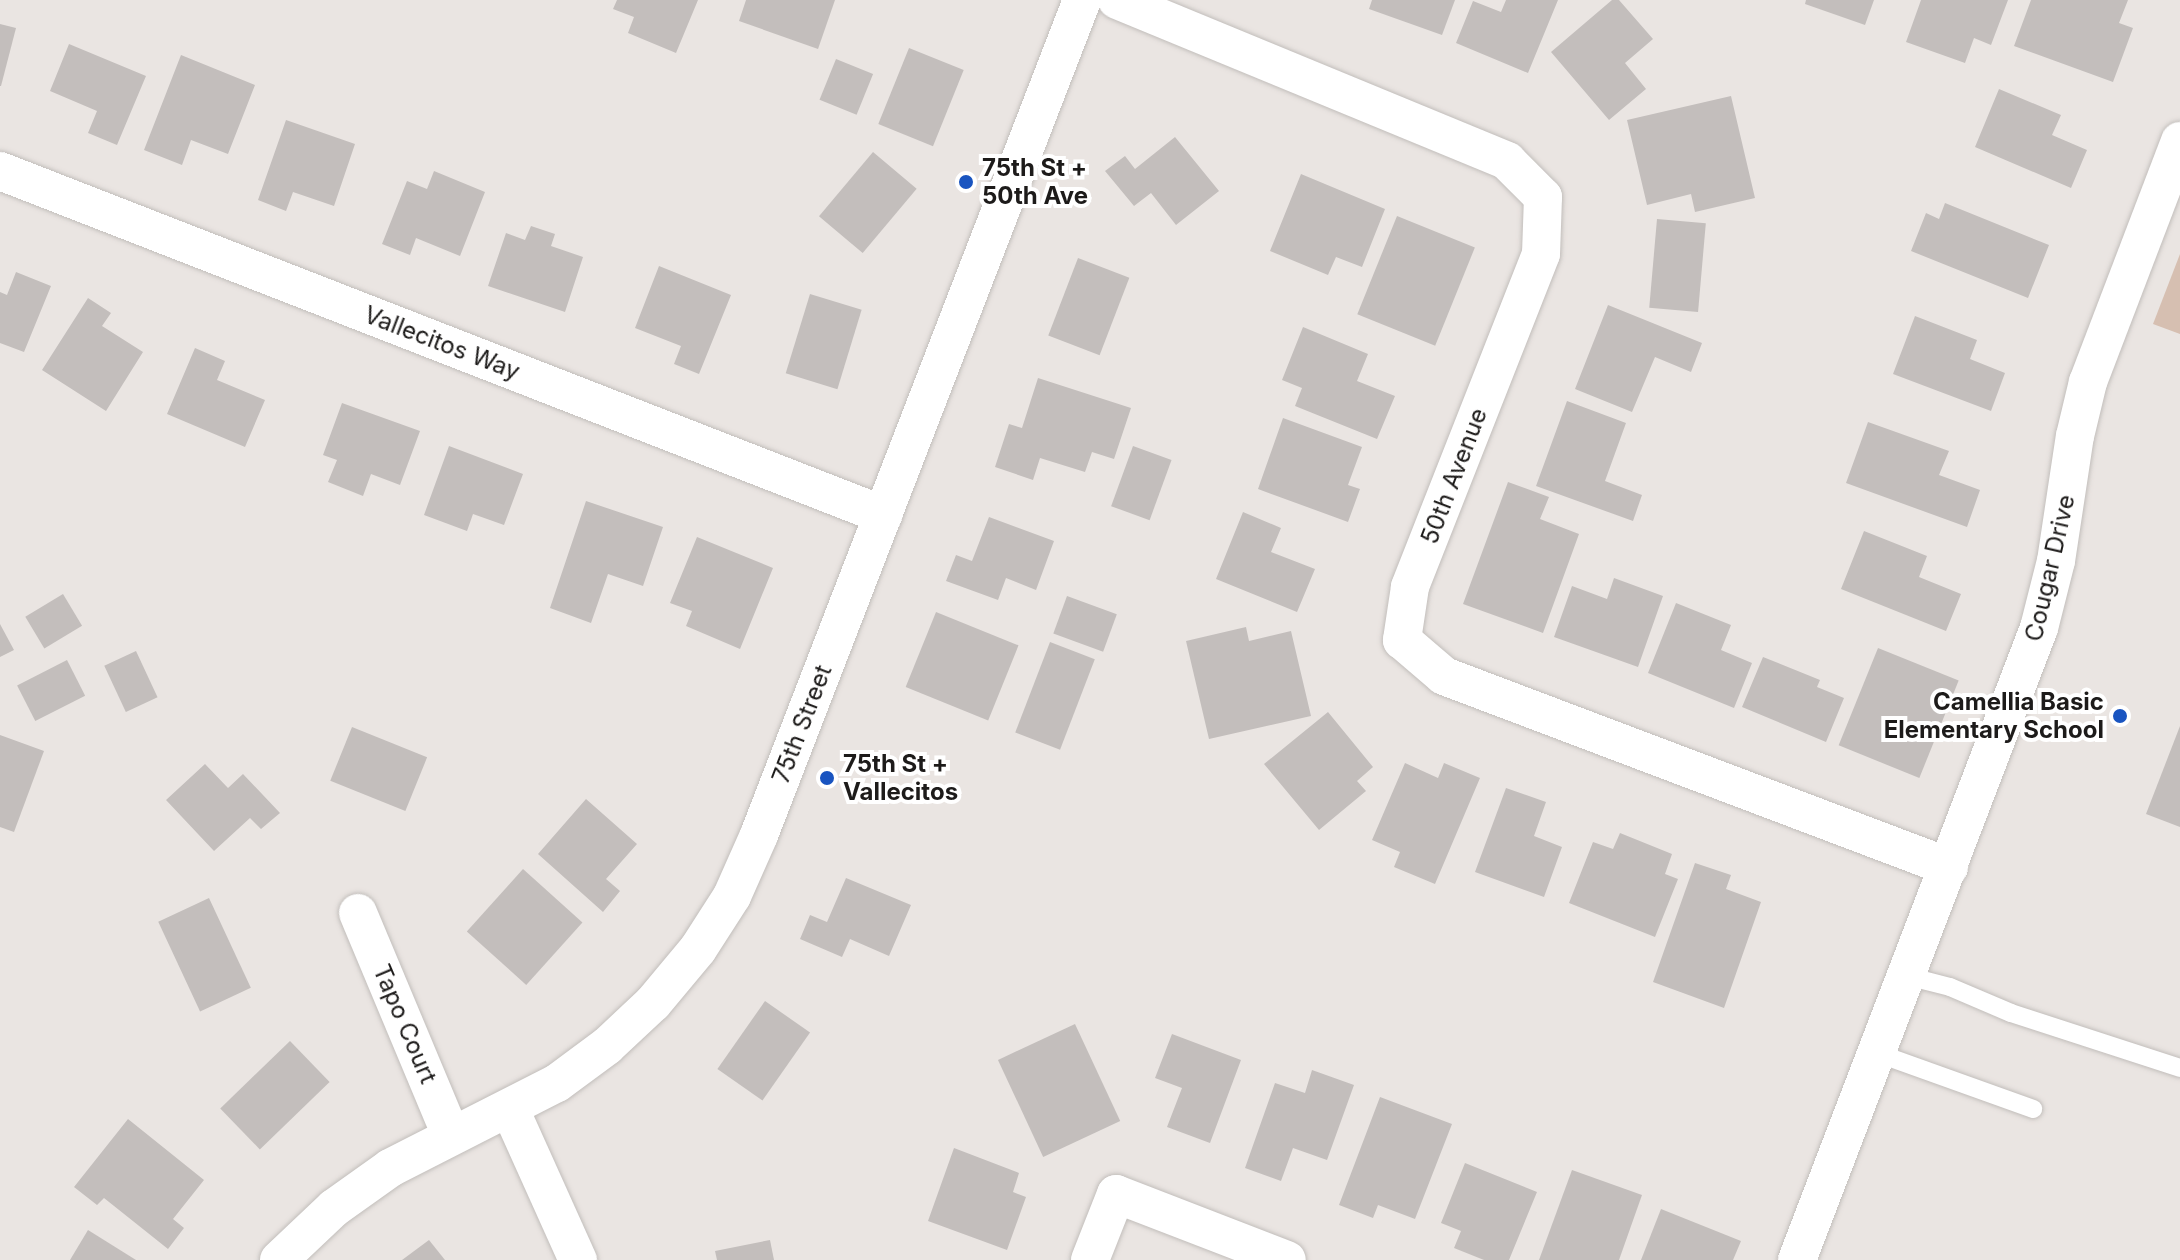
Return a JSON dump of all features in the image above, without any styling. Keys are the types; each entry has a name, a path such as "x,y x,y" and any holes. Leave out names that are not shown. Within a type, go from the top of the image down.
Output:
{"street":[{"name":"75th Street","path":"279,1260 334,1208 390,1168 557,1083 607,1046 653,1003 698,949 732,896 1082,0"},
{"name":"50th Avenue","path":"1117,0 1507,161 1543,197 1541,254 1410,587 1402,640 1444,676 1949,867"},
{"name":"Cougar Drive","path":"1797,1260 2039,628 2056,561 2075,436 2088,382 2180,141"},
{"name":"Vallecitos Way","path":"0,171 883,515"},
{"name":"Tapo Court","path":"358,913 451,1135"},
{"path":"510,1109 578,1260"},
{"path":"1090,1260 1116,1194 1287,1260"}],"lane":[{"path":"1907,976 1950,987 2011,1013 2180,1068"},
{"path":"1877,1053 2033,1109"}],"shaded area":[{"path":"2180,254 2180,334 2153,324"}],"building":[{"path":"617,0 698,0 676,53 628,33 634,17 613,9"},
{"path":"746,0 835,0 818,49 739,21"},
{"path":"1372,0 1455,0 1442,35 1369,9"},
{"path":"1506,0 1558,0 1528,73 1456,43 1473,1 1501,12"},
{"path":"1612,0 1619,0 1653,39 1625,63 1646,89 1609,120 1551,52"},
{"path":"1806,0 1874,0 1865,25 1805,4"},
{"path":"1921,0 2008,0 1991,45 1974,38 1965,63 1906,42"},
{"path":"2031,0 2128,0 2119,23 2133,28 2113,82 2014,46"},
{"path":"0,24 16,28 1,86 0,86"},
{"path":"69,44 146,76 117,145 88,133 97,111 50,91"},
{"path":"909,48 964,70 933,146 878,124"},
{"path":"181,55 255,85 228,154 191,140 182,165 144,150"},
{"path":"836,59 873,74 857,115 820,100"},
{"path":"1999,89 2061,115 2052,135 2087,150 2071,188 1975,147"},
{"path":"1731,96 1755,198 1695,212 1691,194 1647,205 1627,120"},
{"path":"286,120 355,144 334,206 293,192 286,211 258,200"},
{"path":"1175,137 1219,191 1176,225 1151,193 1134,206 1105,171 1125,156 1135,169"},
{"path":"873,152 917,189 863,253 819,216"},
{"path":"434,171 485,192 460,256 416,238 410,255 382,244 407,181 427,189"},
{"path":"1301,174 1385,209 1362,267 1336,257 1328,275 1270,251"},
{"path":"1945,203 2049,245 2028,298 1911,251 1926,213 1939,219"},
{"path":"1397,216 1475,247 1435,346 1357,314"},
{"path":"1657,219 1706,223 1698,312 1649,308"},
{"path":"531,226 555,234 551,246 583,257 565,312 488,286 506,233 525,240"},
{"path":"1078,258 1129,278 1100,355 1048,335"},
{"path":"659,266 731,295 699,374 674,364 681,346 635,328"},
{"path":"16,272 51,286 24,352 0,343 0,292 7,295"},
{"path":"810,294 862,310 837,389 786,373"},
{"path":"88,298 111,313 102,326 143,352 106,411 42,370"},
{"path":"1608,305 1702,343 1691,372 1655,357 1632,412 1575,389"},
{"path":"1915,316 1977,340 1970,359 2005,373 1991,411 1893,374"},
{"path":"1303,327 1368,354 1357,381 1395,396 1377,439 1295,406 1302,388 1282,380"},
{"path":"195,348 225,361 217,380 265,400 245,447 167,414"},
{"path":"1038,378 1131,408 1114,459 1092,452 1085,472 1040,458 1033,480 995,467 1009,424 1022,428"},
{"path":"1567,401 1626,423 1605,481 1642,495 1633,521 1536,486"},
{"path":"342,403 420,431 400,485 371,474 363,496 328,482 337,460 323,455"},
{"path":"1283,418 1362,447 1348,485 1360,489 1348,522 1258,489"},
{"path":"1868,422 1949,451 1939,475 1980,490 1967,527 1846,483"},
{"path":"449,446 523,474 504,525 473,514 467,531 424,515"},
{"path":"1133,446 1172,460 1150,520 1111,506"},
{"path":"1508,482 1549,497 1540,519 1579,534 1543,633 1463,604"},
{"path":"586,501 663,527 643,586 608,574 591,623 550,608"},
{"path":"1243,512 1281,528 1271,552 1315,569 1297,612 1216,579"},
{"path":"989,517 1054,541 1036,590 1006,578 998,600 946,581 956,555 972,561"},
{"path":"1864,531 1927,556 1919,577 1961,594 1946,631 1841,589"},
{"path":"697,537 773,568 740,649 686,626 692,611 670,603"},
{"path":"1614,578 1663,596 1638,667 1554,637 1572,586 1607,599"},
{"path":"63,594 82,626 44,648 25,617"},
{"path":"1067,596 1117,614 1103,652 1053,634"},
{"path":"1676,603 1731,625 1721,650 1752,663 1734,708 1648,673"},
{"path":"936,612 1019,645 988,720 906,687"},
{"path":"0,624 14,650 0,657"},
{"path":"1246,627 1249,641 1291,631 1311,716 1209,739 1186,641"},
{"path":"1050,642 1095,659 1060,750 1015,733"},
{"path":"1878,648 1959,681 1919,778 1839,745"},
{"path":"136,651 158,697 126,712 104,666"},
{"path":"1763,657 1820,680 1817,687 1844,698 1826,742 1742,707"},
{"path":"67,660 85,696 35,721 17,685"},
{"path":"1328,712 1373,767 1357,781 1366,791 1319,830 1264,764"},
{"path":"2180,726 2180,827 2146,814"},
{"path":"352,727 427,757 405,811 330,781"},
{"path":"0,735 44,751 14,832 0,827"},
{"path":"1405,763 1438,778 1444,763 1480,778 1435,884 1394,867 1400,852 1372,840"},
{"path":"205,764 228,788 243,774 280,813 261,829 250,818 214,851 166,800"},
{"path":"1506,788 1546,802 1534,836 1562,847 1544,897 1475,872"},
{"path":"586,799 637,844 606,879 620,891 603,912 538,854"},
{"path":"1620,833 1672,854 1665,874 1678,879 1655,937 1569,903 1593,842 1613,849"},
{"path":"1695,863 1731,875 1726,889 1761,902 1724,1008 1653,982"},
{"path":"523,869 582,923 526,985 467,931"},
{"path":"846,878 911,905 889,956 850,939 842,957 800,939 810,915 827,922"},
{"path":"209,898 251,988 200,1011 158,922"},
{"path":"765,1001 810,1033 762,1101 717,1069"},
{"path":"1075,1024 1120,1121 1043,1157 998,1060"},
{"path":"1172,1034 1241,1060 1210,1143 1167,1127 1182,1088 1155,1078"},
{"path":"290,1041 330,1082 260,1149 220,1108"},
{"path":"1312,1070 1354,1085 1327,1160 1293,1148 1281,1181 1245,1168 1275,1083 1305,1093"},
{"path":"1380,1097 1452,1124 1415,1219 1378,1205 1373,1218 1339,1205"},
{"path":"128,1119 204,1180 173,1219 184,1228 168,1249 104,1198 97,1205 74,1187"},
{"path":"954,1148 1019,1173 1013,1192 1026,1197 1007,1250 928,1221"},
{"path":"1465,1163 1537,1192 1509,1260 1484,1260 1454,1248 1461,1231 1441,1223"},
{"path":"1572,1170 1642,1195 1619,1260 1539,1260"},
{"path":"1661,1209 1741,1241 1733,1260 1641,1260"},
{"path":"88,1230 136,1260 70,1260"},
{"path":"429,1240 445,1260 402,1260"},
{"path":"770,1240 774,1260 717,1260 715,1251"}],"place":[{"name":"75th St + 50th Ave","path":"966,182"},
{"name":"Camellia Basic Elementary School","path":"2120,716"},
{"name":"75th St + Vallecitos","path":"827,778"}]}
